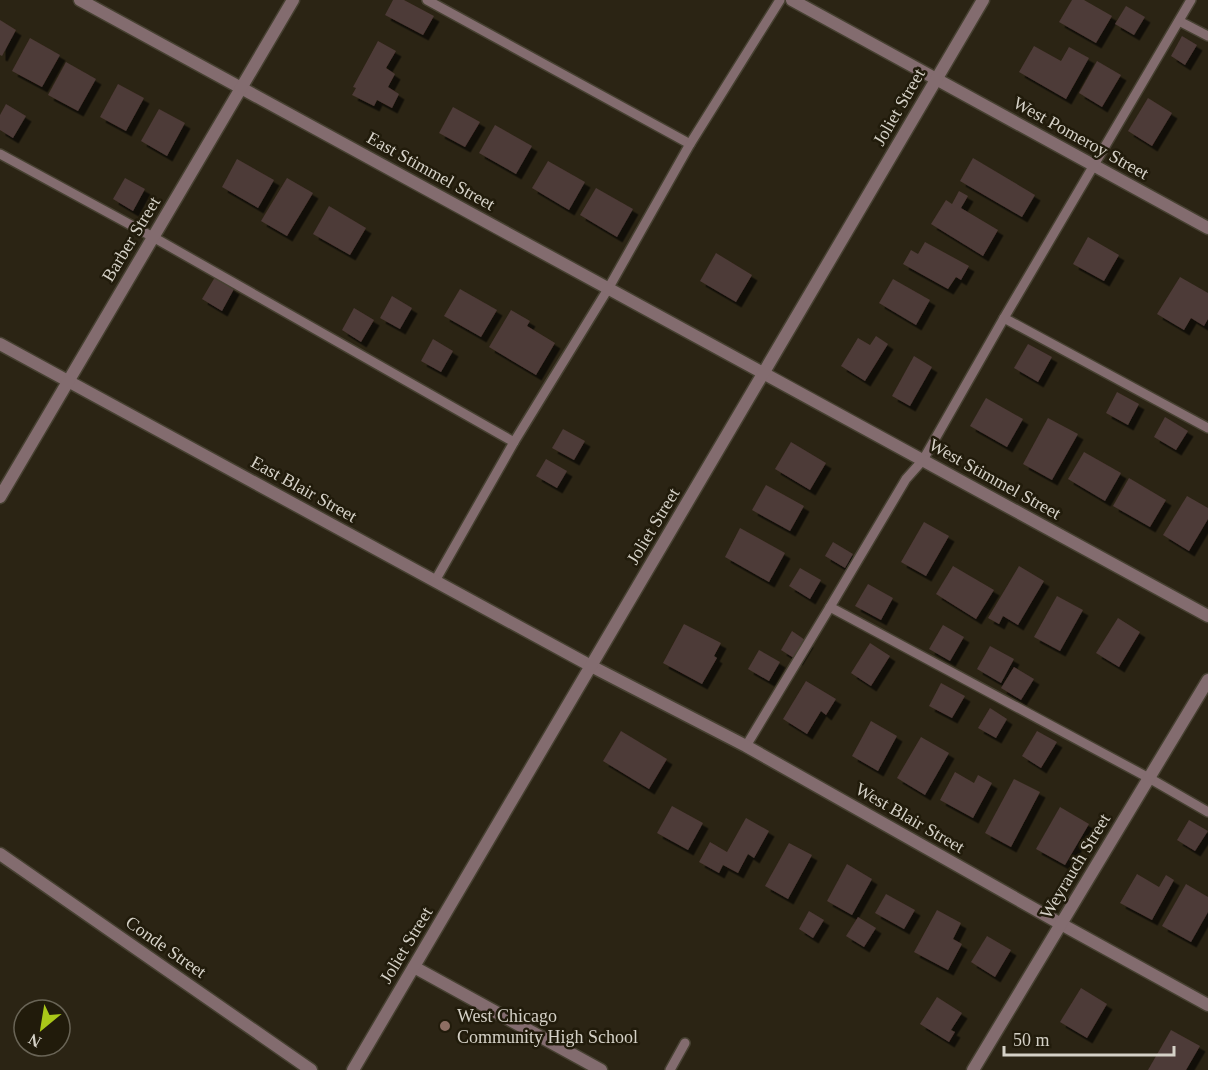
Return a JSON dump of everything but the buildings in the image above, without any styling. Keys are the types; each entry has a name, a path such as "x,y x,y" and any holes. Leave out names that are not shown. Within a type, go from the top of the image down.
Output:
{"street":[{"name":"East Stimmel Street","path":"80,0 764,374"},
{"name":"Barber Street","path":"0,497 293,0"},
{"name":"West Pomeroy Street","path":"792,0 1208,228"},
{"name":"Joliet Street","path":"353,1070 983,0"},
{"name":"East Blair Street","path":"0,344 591,666"},
{"name":"West Stimmel Street","path":"764,374 1208,616"},
{"name":"West Blair Street","path":"591,666 746,746 1208,1005"},
{"name":"Weyrauch Street","path":"973,1070 1208,680"},
{"name":"Conde Street","path":"0,854 311,1070"},
{"path":"414,967 602,1070"}],"lane":[{"path":"427,0 690,144"},
{"path":"435,581 514,442 608,289 690,144 780,0"},
{"path":"746,746 906,479 923,460 1191,0"},
{"path":"1179,21 1208,36"},
{"path":"0,154 153,237 514,442"},
{"path":"1004,318 1208,428"},
{"path":"830,607 1208,812"},
{"path":"670,1070 685,1043"}],"place":[{"name":"West Chicago Community High School","path":"445,1026"}]}
